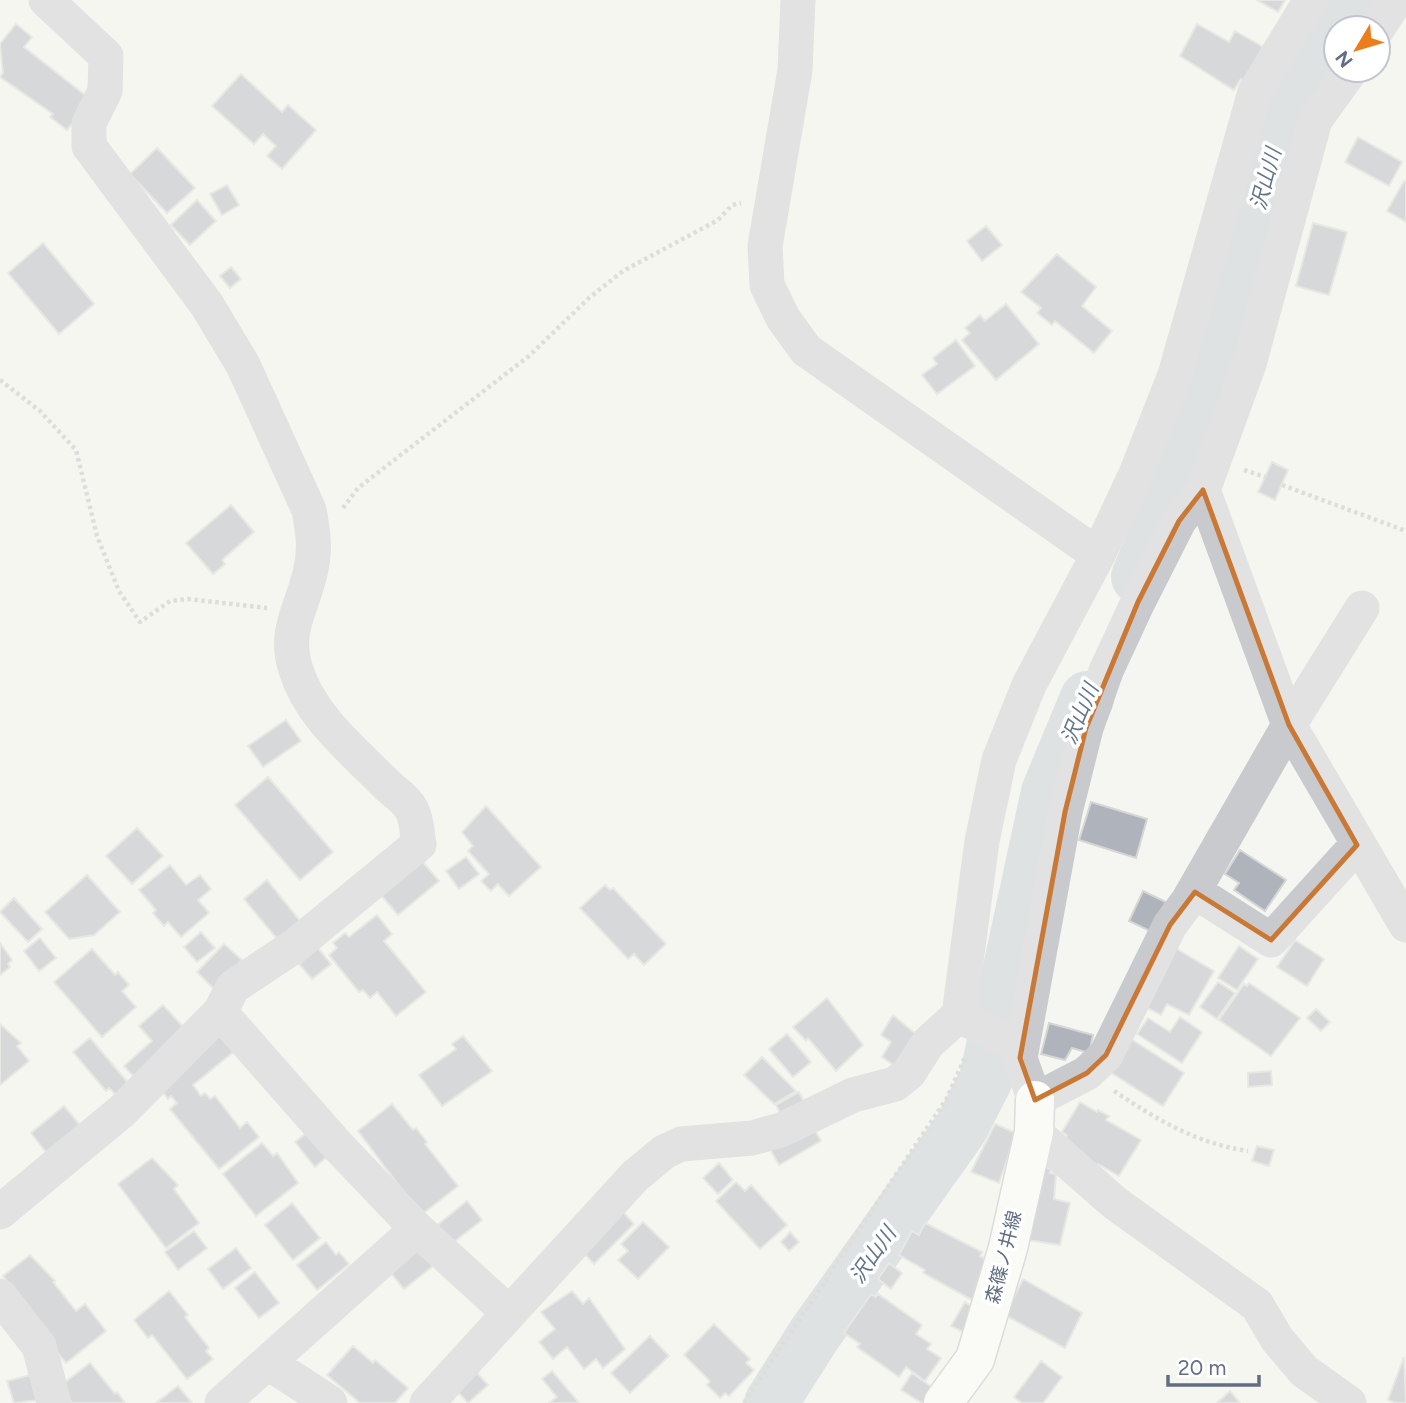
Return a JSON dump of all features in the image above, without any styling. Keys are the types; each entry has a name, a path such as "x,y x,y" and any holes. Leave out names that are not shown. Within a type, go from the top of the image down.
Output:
{"main road":[{"name":"森篠ノ井線","path":"943,1403 975,1359 1008,1248 1035,1116"}],"street":[{"path":"0,1212 122,1111 220,1012 233,987 296,945 419,844 413,810 321,718 304,692 295,669 291,640 295,611 310,573 314,534 309,510 243,365 207,305 89,146 89,123 105,91 106,56 46,0"},
{"path":"798,0 795,70 765,246 767,285 783,318 806,350 1098,555"},
{"path":"973,1022 982,841 999,760 1029,685 1098,555 1175,375 1255,92 1311,0"},
{"path":"1018,1052 1027,1035 1032,979 1057,852 1086,728 1106,671 1138,602 1179,521 1203,490 1249,364 1315,120 1341,84"},
{"path":"1203,490 1289,725 1406,925"},
{"path":"1035,1116 1106,1055 1170,925 1194,891 1289,725 1362,608"},
{"path":"1194,891 1271,940 1357,845"},
{"path":"220,1012 337,1145 417,1229 509,1313"},
{"path":"973,1022 1018,1052 1035,1116 1115,1203 1257,1305 1277,1339 1304,1371 1349,1403"},
{"path":"427,1403 635,1176 664,1152 681,1144 752,1139 780,1130 853,1095 895,1084 909,1073 928,1043 973,1022"},
{"path":"222,1403 417,1229"},
{"path":"0,1296 39,1346 54,1403"},
{"path":"269,1363 330,1403"}],"path":[{"path":"314,534 332,522 358,488 529,356 589,298 623,271 718,220 732,205 774,199"},
{"path":"0,380 40,411 76,450 97,536 119,591 140,622 170,601 188,599 295,611"},
{"path":"1282,485 1406,531"},
{"path":"744,1403 947,1098 973,1022"},
{"path":"1087,1073 1166,1126 1215,1146 1248,1151"}],"highlighted area":[{"path":"1203,490 1289,725 1357,845 1271,940 1195,892 1170,925 1106,1055 1087,1073 1035,1100 1020,1058 1065,812 1086,728 1138,602 1179,521"}],"building":[{"path":"1257,0 1285,0 1278,12"},
{"path":"16,24 32,37 24,47 85,95 77,117 67,130 50,117 53,114 0,77 3,73 0,44"},
{"path":"1197,24 1229,42 1235,31 1263,47 1244,81 1241,79 1234,90 1180,56"},
{"path":"241,74 282,112 288,105 316,130 282,169 267,156 276,146 263,134 254,144 212,106"},
{"path":"1358,137 1402,162 1389,186 1345,162"},
{"path":"157,148 195,188 167,213 130,174"},
{"path":"1404,181 1406,182 1406,222 1387,211"},
{"path":"227,185 239,205 222,215 210,194"},
{"path":"197,200 216,221 190,245 171,225"},
{"path":"1313,223 1347,232 1329,295 1296,286"},
{"path":"986,226 1002,245 982,261 967,241"},
{"path":"43,243 94,304 59,334 8,273"},
{"path":"1057,254 1096,287 1082,306 1112,331 1094,353 1055,321 1052,325 1037,313 1041,308 1021,292"},
{"path":"231,267 241,279 230,288 220,276"},
{"path":"1006,304 1039,344 996,380 962,340 970,333 965,328 980,315 985,321"},
{"path":"956,340 975,366 937,394 922,375 937,364 933,358"},
{"path":"1272,462 1288,470 1275,500 1258,492"},
{"path":"231,505 254,532 222,560 225,564 213,574 186,543"},
{"path":"286,720 301,741 263,767 248,746"},
{"path":"268,777 333,852 300,880 235,805"},
{"path":"1091,802 1147,819 1136,858 1079,840"},
{"path":"486,806 541,867 509,896 498,884 491,891 481,881 489,874 468,851 473,846 462,832"},
{"path":"137,828 163,856 132,884 106,856"},
{"path":"1240,850 1286,880 1265,911 1234,890 1239,883 1225,874"},
{"path":"466,857 479,874 459,889 446,871"},
{"path":"422,861 439,881 398,915 381,895"},
{"path":"170,865 186,885 200,875 211,889 198,900 209,913 181,937 168,922 164,926 153,913 156,910 139,890"},
{"path":"87,875 120,912 94,935 69,939 45,912"},
{"path":"267,880 301,922 278,940 244,899"},
{"path":"605,885 610,890 613,888 666,944 644,965 634,954 628,959 580,908"},
{"path":"1143,891 1166,902 1152,932 1129,921"},
{"path":"14,898 42,929 28,942 0,912"},
{"path":"377,915 392,934 384,941 426,992 396,1016 377,992 370,998 363,990 359,992 329,955 337,948 333,943 345,933 349,937"},
{"path":"201,932 215,948 197,962 184,947"},
{"path":"40,938 56,958 39,971 24,951"},
{"path":"1295,940 1324,959 1307,986 1277,967"},
{"path":"0,943 12,960 8,964 10,967 0,975"},
{"path":"224,944 242,960 214,989 197,972"},
{"path":"1239,946 1258,959 1237,990 1218,978"},
{"path":"318,948 331,964 312,979 299,964"},
{"path":"1175,948 1214,971 1189,1015 1167,1004 1161,1015 1145,1007"},
{"path":"92,949 115,975 118,972 129,985 122,991 136,1007 102,1037 54,982"},
{"path":"1218,982 1235,993 1217,1019 1200,1007"},
{"path":"1249,983 1300,1018 1271,1056 1219,1020 1244,984 1247,986"},
{"path":"827,998 863,1045 836,1071 808,1038 806,1041 793,1027"},
{"path":"163,1005 185,1029 135,1078 124,1066 152,1041 139,1026"},
{"path":"1316,1009 1330,1022 1321,1031 1307,1018"},
{"path":"893,1015 918,1036 898,1068 882,1057 891,1042 881,1035"},
{"path":"1180,1017 1202,1032 1182,1063 1137,1034 1148,1018 1170,1032"},
{"path":"1049,1023 1093,1035 1089,1053 1072,1048 1065,1060 1041,1054"},
{"path":"0,1024 21,1043 17,1046 29,1061 0,1085"},
{"path":"222,1031 237,1049 193,1085 201,1096 205,1093 210,1099 215,1096 240,1128 247,1122 259,1137 219,1169 170,1109 177,1103 171,1096 168,1099 160,1088"},
{"path":"787,1034 811,1062 793,1077 769,1049"},
{"path":"463,1036 492,1071 442,1106 419,1075 456,1049 452,1044"},
{"path":"90,1038 129,1084 116,1095 109,1088 106,1091 73,1052"},
{"path":"1131,1039 1184,1073 1163,1106 1110,1072"},
{"path":"762,1057 796,1091 774,1104 744,1075"},
{"path":"1271,1071 1272,1085 1248,1087 1248,1073"},
{"path":"799,1092 806,1106 783,1119 776,1105"},
{"path":"1080,1102 1109,1116 1106,1120 1141,1140 1119,1176 1098,1164 1096,1166 1063,1142 1067,1135 1062,1132"},
{"path":"392,1104 413,1130 416,1128 458,1186 421,1215 358,1131"},
{"path":"64,1106 80,1125 46,1152 31,1133"},
{"path":"995,1124 1016,1133 999,1183 971,1172"},
{"path":"813,1127 821,1141 779,1165 770,1149"},
{"path":"308,1132 328,1156 315,1167 295,1142"},
{"path":"262,1143 273,1156 277,1153 298,1183 256,1216 223,1174"},
{"path":"1257,1146 1274,1150 1269,1166 1252,1161"},
{"path":"152,1158 178,1185 174,1189 199,1223 166,1248 118,1184"},
{"path":"719,1163 733,1180 718,1194 703,1178"},
{"path":"1038,1166 1051,1169 1050,1173 1056,1174 1054,1199 1070,1203 1060,1245 1021,1239"},
{"path":"736,1182 745,1191 751,1185 787,1225 760,1249 716,1201"},
{"path":"467,1201 482,1220 450,1245 435,1227"},
{"path":"292,1203 320,1238 293,1260 265,1225"},
{"path":"623,1212 634,1224 594,1264 582,1251"},
{"path":"643,1222 669,1247 638,1279 618,1260 628,1251 621,1244"},
{"path":"925,1223 982,1252 980,1256 991,1262 974,1301 923,1273 925,1270 899,1255 912,1231 919,1235"},
{"path":"194,1231 207,1248 178,1270 165,1252"},
{"path":"790,1232 799,1242 789,1251 781,1242"},
{"path":"326,1242 336,1255 339,1252 349,1264 317,1290 297,1265"},
{"path":"415,1243 433,1266 404,1289 385,1266"},
{"path":"236,1248 251,1268 223,1289 208,1269"},
{"path":"30,1255 55,1281 53,1282 76,1311 85,1304 106,1331 66,1363 47,1339 50,1336 3,1276"},
{"path":"889,1263 902,1273 891,1289 878,1279"},
{"path":"255,1272 279,1303 259,1318 235,1288"},
{"path":"1023,1279 1082,1313 1065,1348 1005,1315"},
{"path":"169,1291 188,1315 185,1317 209,1348 206,1351 213,1359 187,1379 152,1335 148,1338 134,1320"},
{"path":"572,1291 583,1304 589,1298 625,1349 603,1368 596,1359 584,1369 567,1347 553,1359 539,1342 555,1329 541,1312"},
{"path":"871,1294 876,1297 878,1294 922,1325 916,1334 931,1344 927,1349 941,1358 925,1381 906,1367 899,1377 857,1347 860,1344 844,1333"},
{"path":"965,1302 977,1310 965,1333 951,1326"},
{"path":"714,1324 750,1359 746,1363 754,1370 729,1396 725,1393 720,1398 707,1385 710,1381 684,1355"},
{"path":"650,1336 669,1356 630,1393 611,1373"},
{"path":"353,1346 373,1363 375,1360 408,1388 395,1403 360,1403 327,1375"},
{"path":"1404,1357 1406,1403 1396,1403 1388,1400"},
{"path":"1041,1361 1062,1377 1043,1403 1022,1403 1014,1397"},
{"path":"90,1363 125,1403 72,1403 59,1387"},
{"path":"552,1371 579,1403 549,1403 557,1397 542,1379"},
{"path":"476,1372 488,1385 468,1403 456,1390"},
{"path":"912,1373 933,1388 922,1403 901,1390"},
{"path":"31,1375 38,1400 14,1403 7,1381"},
{"path":"178,1386 192,1403 156,1403"},
{"path":"1230,1391 1240,1403 1217,1403"}],"waterway":[{"name":"沢山川","path":"1138,577 1177,484 1212,382 1286,108 1351,0"},
{"name":"沢山川","path":"771,1403 814,1335 961,1128 986,1079 1048,792 1087,698"}]}
